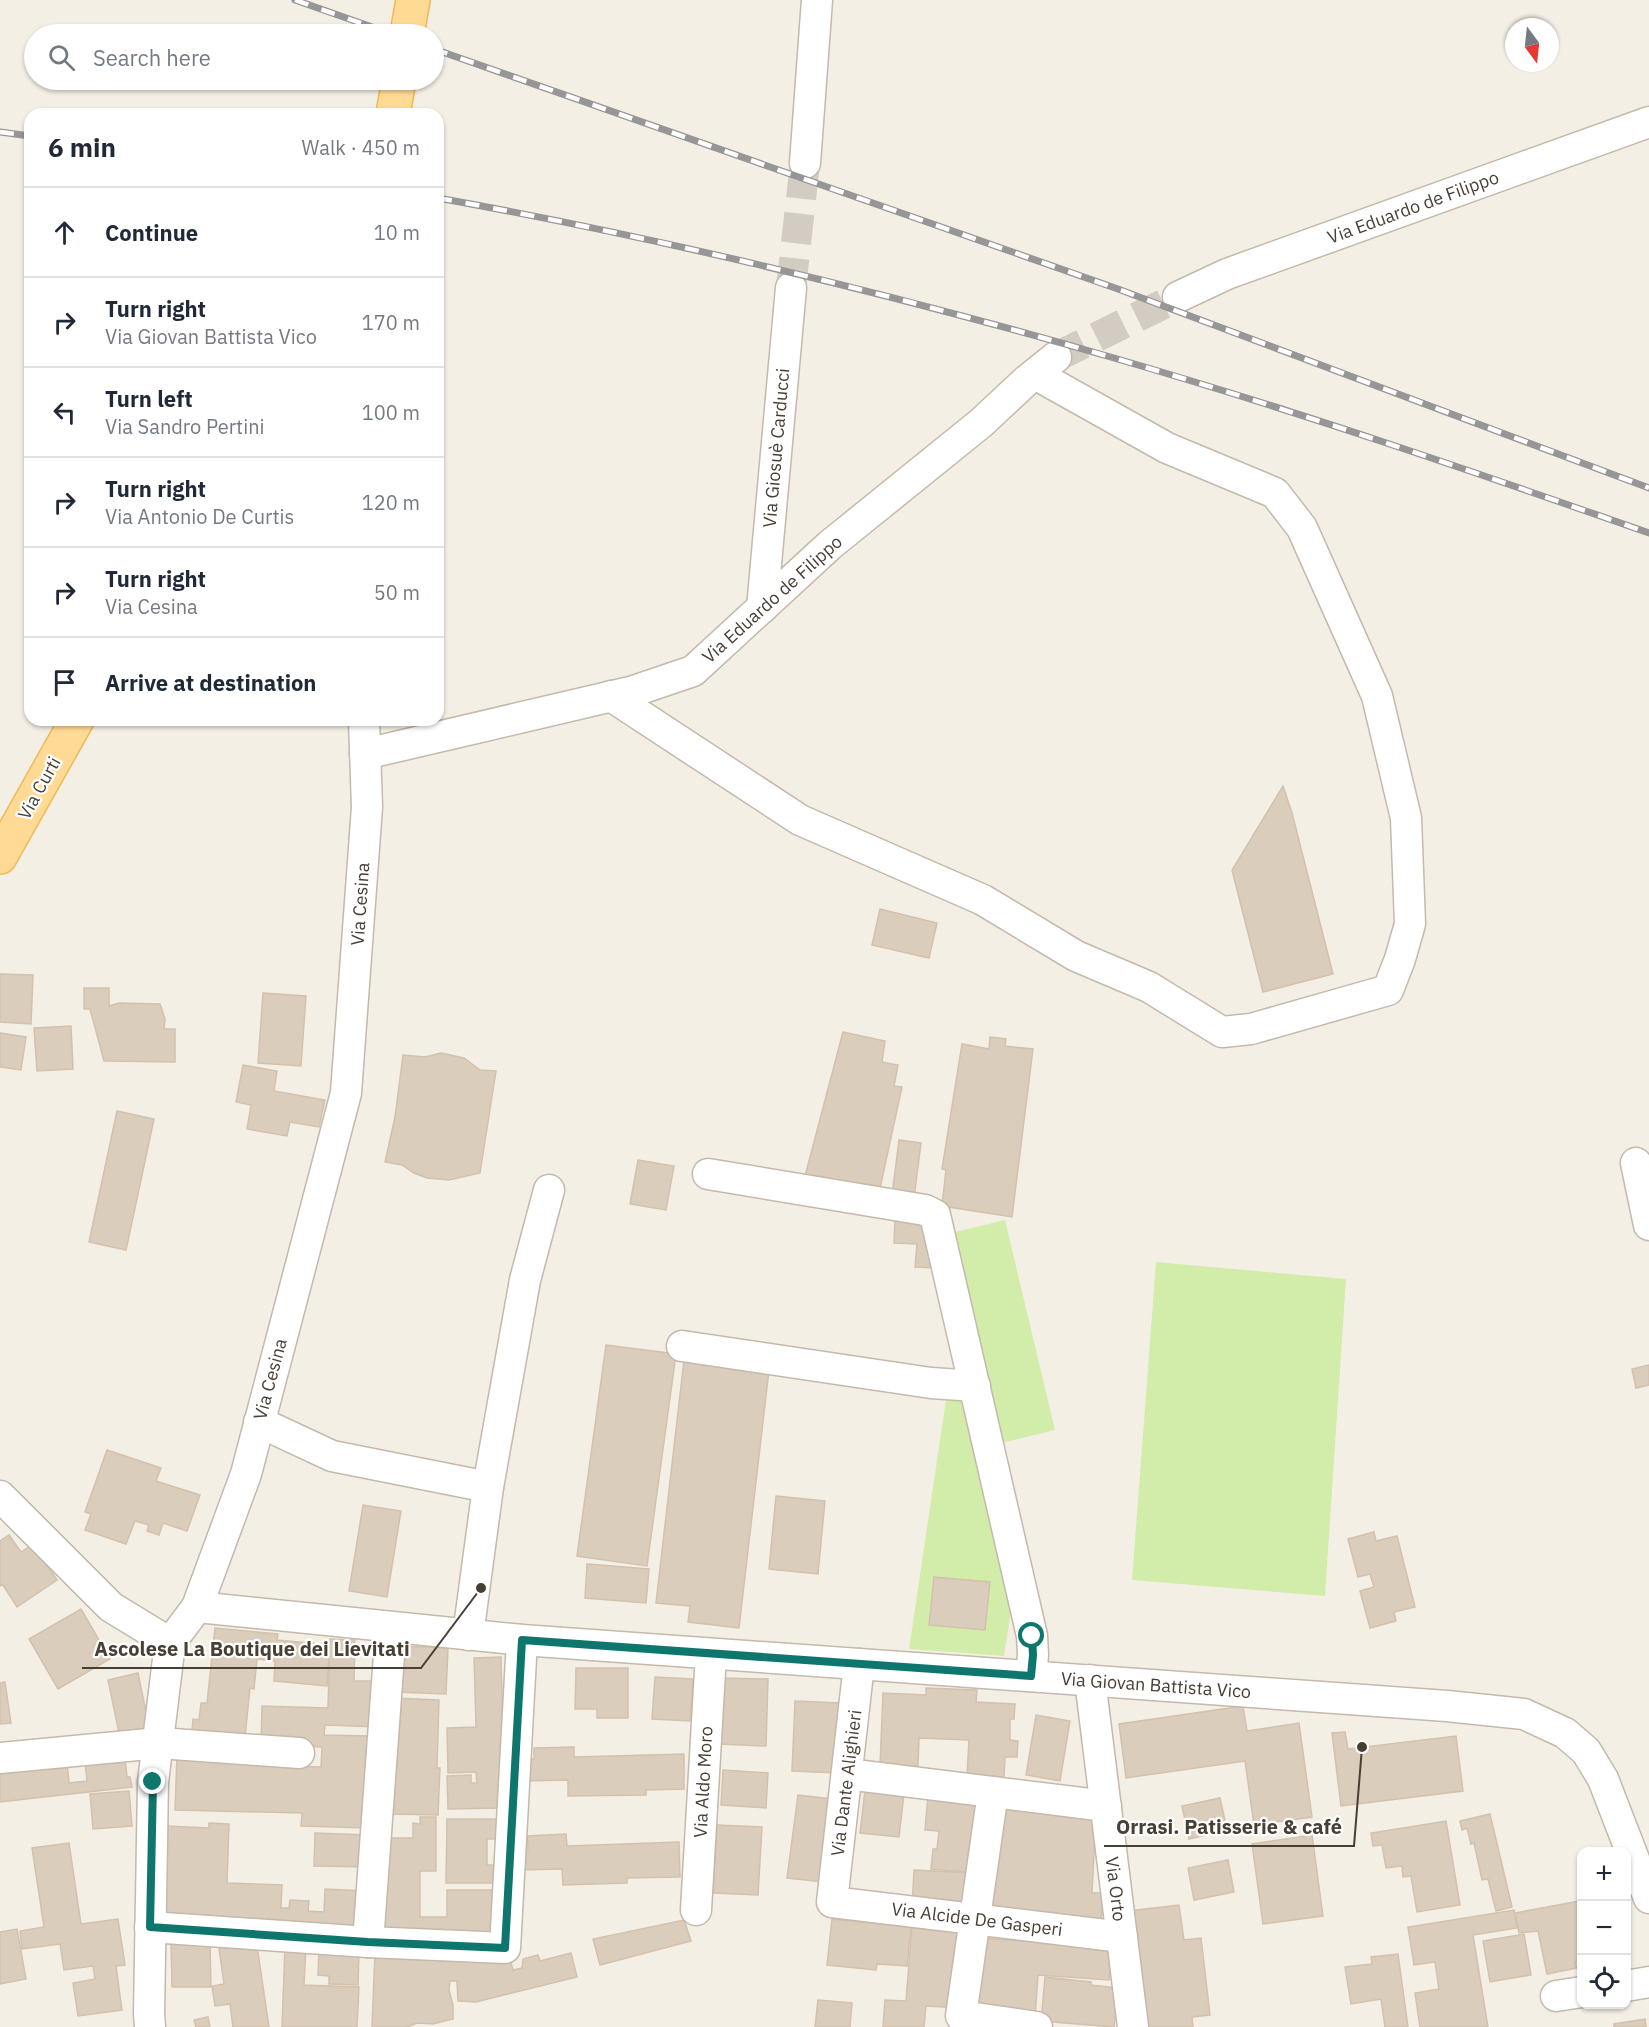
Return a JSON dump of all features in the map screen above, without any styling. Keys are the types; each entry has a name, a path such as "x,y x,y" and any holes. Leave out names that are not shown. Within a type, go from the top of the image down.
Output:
{"main road":[{"path":"409,24 413,0"},
{"name":"Via Curti","path":"0,857 74,726"}],"street":[{"path":"805,163 817,0"},
{"name":"Via Eduardo de Filippo","path":"1178,297 1227,274 1649,122"},
{"name":"Via Giosuè Carducci","path":"762,608 791,288"},
{"name":"Via Eduardo de Filippo","path":"365,754 611,696 634,691 693,671 830,545 981,423 1046,365 1167,448 1275,493 1302,528 1377,696 1407,818 1410,924 1400,959 1388,990 1251,1029 1222,1032 1149,987 1076,956 984,900 801,820 611,696"},
{"name":"Via Cesina","path":"170,1643 198,1607 246,1474 346,1093 367,807 364,726"},
{"path":"1636,1163 1649,1226"},
{"path":"708,1174 925,1210 935,1215 1032,1636 1031,1676"},
{"path":"468,1635 488,1487 525,1280 549,1190"},
{"path":"682,1346 931,1383 975,1386"},
{"path":"259,1422 332,1456 488,1487"},
{"path":"0,1496 111,1607 170,1643 153,1782 148,2013 150,2027"},
{"name":"Via Giovan Battista Vico","path":"198,1607 522,1640 1447,1706 1524,1714 1565,1733 1586,1751 1603,1779 1649,1898"},
{"path":"368,1942 391,1628"},
{"path":"150,1927 368,1942 505,1948 522,1640"},
{"name":"Via Aldo Moro","path":"696,1910 711,1654"},
{"name":"Via Dante Alighieri","path":"832,1902 859,1664"},
{"name":"Via Orto","path":"1090,1680 1132,2027"},
{"path":"0,1758 159,1743 299,1753"},
{"path":"847,1774 1106,1806"},
{"path":"993,1792 961,2016 1037,2027"},
{"name":"Via Alcide De Gasperi","path":"832,1902 1122,1937"},
{"path":"1631,1985 1649,1982"}],"green space":[{"path":"1005,1220 1055,1430 997,1444 947,1234"},
{"path":"1156,1262 1346,1279 1325,1596 1132,1580"},
{"path":"947,1393 971,1396 1013,1598 1004,1656 909,1649"}],"building":[{"path":"1283,786 1333,974 1263,992 1232,870"},
{"path":"880,909 937,923 929,958 872,945"},
{"path":"0,974 33,975 31,1024 0,1022"},
{"path":"84,988 109,988 109,1006 119,1003 160,1004 165,1019 164,1029 175,1029 175,1062 104,1061 90,1009 84,1009"},
{"path":"263,993 306,996 301,1066 258,1063"},
{"path":"71,1026 73,1069 37,1071 34,1028"},
{"path":"843,1032 885,1041 882,1062 898,1065 894,1086 902,1087 879,1193 804,1180"},
{"path":"0,1033 26,1037 21,1070 0,1067"},
{"path":"990,1037 1006,1039 1005,1046 1033,1049 1012,1217 942,1206 946,1170 942,1169 962,1044 989,1049"},
{"path":"441,1053 464,1058 480,1070 496,1071 480,1173 449,1180 427,1178 402,1165 385,1162 395,1117 403,1055 425,1057"},
{"path":"243,1065 277,1071 274,1091 325,1100 319,1127 290,1122 287,1136 247,1129 251,1105 236,1102"},
{"path":"117,1111 154,1119 126,1250 89,1242"},
{"path":"899,1140 921,1143 914,1198 892,1195"},
{"path":"638,1160 674,1166 666,1210 630,1204"},
{"path":"895,1217 931,1223 934,1268 915,1267 917,1244 894,1243"},
{"path":"606,1345 676,1354 647,1566 577,1556"},
{"path":"684,1360 769,1370 739,1628 688,1622 690,1606 656,1603"},
{"path":"1649,1365 1649,1385 1636,1388 1632,1369"},
{"path":"107,1450 161,1468 156,1481 200,1495 187,1531 163,1523 159,1535 147,1531 149,1525 135,1521 126,1544 85,1530 91,1514 85,1512"},
{"path":"776,1496 825,1501 818,1574 769,1569"},
{"path":"363,1505 401,1511 387,1597 349,1591"},
{"path":"1374,1532 1376,1541 1397,1536 1415,1607 1394,1612 1396,1621 1370,1628 1360,1591 1374,1587 1370,1574 1358,1577 1348,1539"},
{"path":"9,1535 21,1552 33,1544 57,1580 17,1607 3,1585 0,1586 0,1541"},
{"path":"587,1564 649,1569 646,1603 585,1598"},
{"path":"934,1577 990,1582 985,1630 929,1625"},
{"path":"81,1609 110,1659 58,1689 29,1639"},
{"path":"215,1628 278,1634 277,1640 330,1645 327,1686 274,1681 275,1661 257,1659 254,1689 250,1688 244,1746 191,1741 193,1719 199,1720 201,1703 207,1703"},
{"path":"330,1639 355,1640 354,1681 380,1681 379,1727 325,1725 324,1735 372,1736 367,1828 301,1826 302,1813 175,1810 177,1755 254,1765 321,1767 322,1747 261,1745 262,1706 328,1708"},
{"path":"398,1646 448,1648 446,1694 395,1692"},
{"path":"501,1657 505,1808 448,1809 447,1776 471,1775 471,1783 477,1783 476,1772 448,1773 447,1728 476,1727 474,1658"},
{"path":"576,1668 628,1668 628,1718 597,1718 597,1709 575,1709"},
{"path":"138,1673 151,1736 121,1742 108,1680"},
{"path":"655,1677 693,1679 690,1721 652,1719"},
{"path":"720,1678 768,1679 766,1746 718,1744"},
{"path":"5,1682 11,1723 0,1724 0,1683"},
{"path":"926,1688 977,1690 976,1702 1015,1704 1014,1719 1010,1719 1010,1740 1018,1741 1017,1757 1005,1757 1004,1778 967,1776 969,1740 919,1738 918,1766 880,1765 883,1693 926,1695"},
{"path":"394,1698 439,1700 438,1815 390,1814"},
{"path":"795,1701 840,1703 837,1773 792,1771"},
{"path":"1243,1706 1247,1731 1299,1723 1312,1817 1254,1825 1245,1761 1126,1778 1119,1724"},
{"path":"1036,1715 1070,1721 1060,1781 1026,1775"},
{"path":"1345,1732 1348,1749 1456,1736 1463,1791 1341,1806 1332,1733"},
{"path":"574,1747 574,1757 684,1754 684,1789 646,1790 646,1795 568,1796 568,1780 526,1781 526,1760 534,1759 534,1748"},
{"path":"124,1750 127,1777 130,1777 132,1787 0,1802 0,1770 67,1762 69,1783 87,1781 84,1754"},
{"path":"723,1770 768,1773 766,1808 721,1805"},
{"path":"865,1790 904,1794 899,1837 860,1833"},
{"path":"129,1791 132,1826 93,1829 90,1794"},
{"path":"798,1795 841,1800 833,1883 787,1878"},
{"path":"928,1796 983,1800 976,1873 931,1869 933,1849 937,1849 939,1831 925,1830"},
{"path":"1220,1798 1227,1830 1189,1839 1182,1806"},
{"path":"998,1808 1096,1814 1092,1893 1103,1893 1101,1925 991,1919"},
{"path":"1490,1814 1512,1907 1496,1911 1488,1879 1482,1880 1474,1843 1471,1844 1467,1828 1462,1830 1460,1821"},
{"path":"420,1817 436,1817 436,1871 420,1871 420,1917 447,1917 447,1890 494,1890 494,1940 379,1941 383,1838 413,1838 413,1823 420,1824"},
{"path":"447,1819 499,1819 498,1839 487,1839 487,1865 494,1865 494,1883 446,1883"},
{"path":"1446,1821 1460,1905 1417,1912 1411,1876 1403,1877 1402,1866 1386,1868 1382,1845 1373,1846 1371,1833"},
{"path":"209,1823 229,1824 227,1883 282,1885 281,1908 289,1908 290,1900 309,1901 308,1911 324,1912 325,1889 364,1891 362,1930 164,1922 168,1826 209,1828"},
{"path":"717,1825 762,1827 758,1895 713,1893"},
{"path":"315,1833 367,1835 366,1867 314,1866"},
{"path":"566,1834 567,1846 679,1842 680,1877 627,1878 627,1883 563,1885 562,1869 521,1870 521,1849 528,1849 527,1836"},
{"path":"1312,1835 1323,1916 1263,1924 1252,1844"},
{"path":"69,1843 81,1924 118,1919 125,1965 116,1966 122,2010 78,2016 73,1983 95,1979 93,1966 64,1970 60,1944 22,1949 20,1931 44,1927 32,1848"},
{"path":"1228,1860 1234,1892 1194,1900 1188,1868"},
{"path":"914,1870 973,1873 971,1911 912,1908"},
{"path":"1577,1902 1577,1962 1575,1962 1577,1968 1547,1974 1538,1931 1519,1933 1515,1913"},
{"path":"1179,1905 1184,1940 1201,1938 1210,2015 1192,2017 1193,2027 1143,2027 1128,1911"},
{"path":"1514,1910 1517,1928 1473,1935 1488,2027 1420,2027 1415,1993 1439,1989 1435,1962 1414,1965 1408,1927"},
{"path":"832,1919 911,1927 907,1966 877,1964 876,1970 827,1965"},
{"path":"684,1920 691,1941 600,1965 593,1939"},
{"path":"912,1926 965,1930 959,2008 926,2006 924,2027 883,2027 885,2000 906,2001"},
{"path":"17,1929 26,1979 0,1984 0,1932"},
{"path":"1524,1934 1531,1975 1490,1982 1483,1941"},
{"path":"983,1938 1112,1947 1109,1980 1038,1975 1035,2018 977,2014"},
{"path":"171,1940 210,1940 211,1987 172,1987"},
{"path":"218,1941 257,1946 269,2027 233,2027 230,2004 215,2006 212,1986 224,1984"},
{"path":"285,1945 306,1946 304,1985 359,1987 357,2027 282,2027"},
{"path":"319,1949 359,1951 358,1985 329,1984 329,1976 318,1975"},
{"path":"375,1953 510,1959 513,1970 522,1968 523,1959 538,1955 540,1961 571,1953 577,1977 476,2002 458,2001 457,1981 450,1981 453,2019 433,2024 417,2023 407,2027 372,2027"},
{"path":"1398,1954 1408,2027 1385,2027 1381,1999 1351,2004 1345,1967 1372,1964 1371,1957"},
{"path":"1045,1977 1091,1982 1091,1985 1118,1988 1114,2027 1041,2021"},
{"path":"818,2000 852,2003 850,2027 815,2027"},
{"path":"208,2017 210,2027 196,2027 194,2020"},
{"path":"1645,2019 1646,2027 1614,2027 1614,2024"}],"tunnel":[{"path":"791,288 805,163"},
{"path":"1056,357 1178,297"}],"railway":[{"path":"295,0 363,24"},
{"path":"444,53 1118,289 1649,488"},
{"path":"0,132 24,135"},
{"path":"444,199 609,231 778,269 1031,334 1316,420 1649,533"}],"place":[{"name":"Ascolese La Boutique dei Lievitati","path":"481,1588"},
{"name":"Orrasi. Patisserie & café","path":"1362,1747"}],"route":[{"path":"153,1782 150,1927 368,1942 505,1948 522,1640 1031,1676 1032,1636"}]}
